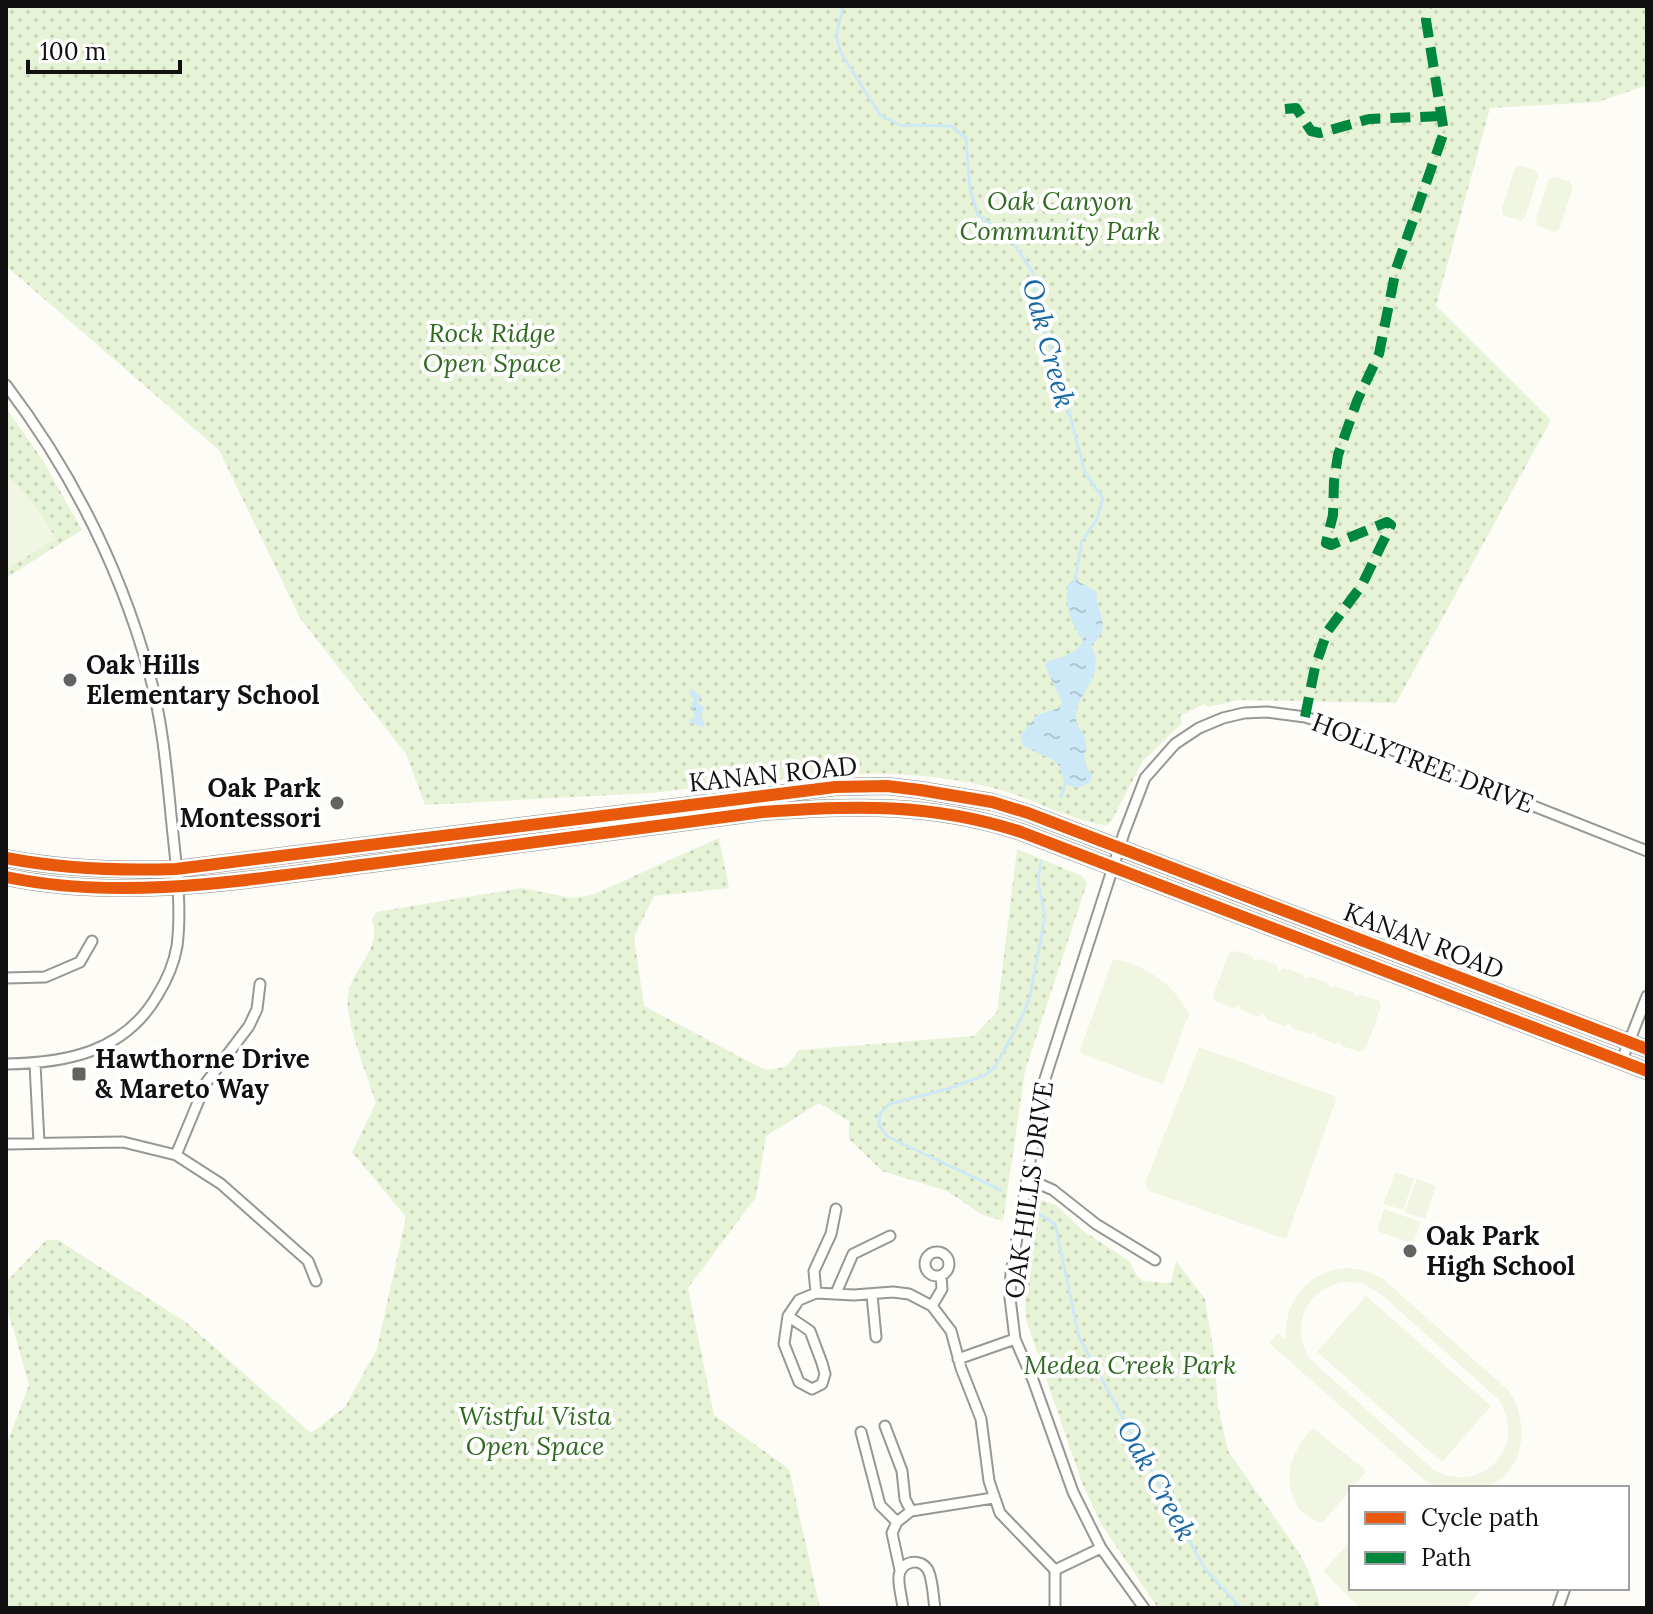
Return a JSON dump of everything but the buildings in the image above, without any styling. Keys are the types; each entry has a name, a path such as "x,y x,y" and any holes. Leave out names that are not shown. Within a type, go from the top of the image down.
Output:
{"main road":[{"name":"KANAN ROAD","path":"6,858 82,869 176,869 760,795 859,786 920,790 992,802 1028,813 1647,1049"},
{"name":"KANAN ROAD","path":"6,877 58,885 124,888 177,885 302,872 762,812 829,807 902,807 964,816 1021,832 1647,1071"}],"street":[{"path":"6,385 36,424 71,481 101,540 128,605 150,676 161,732 177,885 176,948 166,981 150,1008 125,1033 97,1050 65,1060 6,1064"},
{"name":"HOLLYTREE DRIVE","path":"1119,849 1145,778 1175,744 1223,718 1267,712 1287,713 1324,723 1647,851"},
{"name":"OAK HILLS DRIVE","path":"1119,849 1043,1085 1011,1273 1010,1298 1015,1339 1073,1492 1101,1548 1144,1608"},
{"path":"6,978 45,977 80,962 92,941"},
{"path":"176,1155 206,1083 249,1026 257,1009 260,984"},
{"path":"1622,1060 1647,996"},
{"path":"35,1064 39,1143"},
{"path":"6,1144 123,1142 176,1155 221,1184 308,1261 316,1281"},
{"path":"1028,1179 1053,1190 1096,1224 1155,1260"},
{"path":"816,1293 814,1271 831,1234 836,1209"},
{"path":"836,1293 853,1254 890,1236"},
{"path":"932,1306 942,1289 941,1275"},
{"path":"788,1316 810,1331 825,1374 822,1384 812,1389 799,1382 784,1344 788,1316 799,1300 816,1293 872,1295 893,1292 909,1294 932,1306 951,1331 958,1359 981,1419 993,1498 1009,1525 1055,1570 1055,1608"},
{"path":"872,1295 876,1337"},
{"path":"958,1359 1015,1339"},
{"path":"885,1426 902,1471 905,1499 911,1511"},
{"path":"861,1432 880,1505 897,1522"},
{"path":"903,1608 900,1570 892,1533 897,1522 911,1511 993,1498"},
{"path":"1055,1570 1101,1548"},
{"path":"900,1570 916,1561 925,1565 935,1608"}],"green space":[{"path":"6,6 1647,6 1647,85 1598,102 1490,108 1436,306 1551,420 1396,703 1239,700 1208,707 1204,704 1180,716 1182,723 1143,761 1111,822 1106,825 1082,820 1013,794 973,783 918,775 861,773 776,780 771,773 747,777 745,783 650,793 425,805 406,754 300,618 219,450 6,266"},
{"path":"1521,166 1535,170 1538,176 1521,221 1503,215 1502,208 1515,168"},
{"path":"1555,177 1569,181 1573,187 1560,228 1555,232 1537,226 1536,219 1549,179"},
{"path":"6,408 42,459 82,530 6,578"},
{"path":"6,476 34,505 56,539 6,569"},
{"name":"Wistful Vista Open Space","path":"719,838 729,888 654,896 634,937 644,1006 765,1070 786,1067 799,1050 974,1036 997,1012 1017,849 1082,876 1087,883 1025,1071 1003,1221 981,1214 947,1191 882,1171 849,1139 849,1121 819,1103 766,1136 756,1197 688,1288 714,1415 789,1469 820,1608 6,1608 6,1446 29,1385 6,1304 6,1282 46,1240 58,1240 187,1323 311,1433 345,1407 377,1349 406,1217 352,1152 376,1103 353,1033 348,995 370,950 374,931 372,920 376,912 522,888 572,898 592,895"},
{"path":"1234,951 1252,956 1254,961 1260,959 1277,965 1279,971 1284,968 1302,974 1305,979 1310,977 1328,983 1330,988 1335,986 1353,992 1356,997 1361,995 1379,1000 1381,1006 1366,1049 1360,1052 1342,1046 1340,1041 1335,1044 1317,1037 1314,1032 1310,1034 1292,1028 1289,1023 1284,1026 1266,1019 1264,1014 1259,1017 1241,1010 1239,1005 1234,1008 1216,1002 1213,996 1229,953"},
{"path":"1113,959 1136,966 1166,984 1189,1014 1163,1084 1082,1054 1080,1050"},
{"path":"1199,1047 1337,1097 1286,1239 1149,1191 1145,1183"},
{"path":"1395,1172 1414,1179 1403,1210 1384,1204"},
{"path":"1417,1179 1436,1186 1425,1219 1405,1212"},
{"name":"Medea Creek Park","path":"1041,1200 1056,1205 1082,1230 1129,1261 1143,1281 1171,1283 1176,1261 1205,1299 1218,1406 1228,1451 1298,1551 1321,1608 1158,1608 1101,1524 1082,1483 1026,1320 1024,1277"},
{"path":"1384,1209 1421,1222 1413,1244 1377,1231"},
{"path":"1345,1268 1364,1270 1382,1278 1509,1391 1520,1417 1521,1432 1516,1460 1509,1471 1486,1486 1439,1486 1428,1483 1269,1343 1278,1333 1286,1339 1286,1325 1294,1301 1300,1291 1319,1275","holes":["1346,1282 1361,1283 1381,1294 1498,1399 1506,1416 1508,1433 1505,1448 1485,1471 1453,1477 1435,1471 1311,1360 1301,1335 1301,1322 1311,1300 1332,1285"]},
{"path":"1366,1296 1491,1406 1442,1462 1317,1352"},
{"path":"1313,1428 1365,1473 1354,1486 1349,1486 1349,1492 1322,1523 1300,1510 1290,1488 1291,1466 1305,1437"},
{"path":"1349,1543 1349,1590 1480,1590 1466,1608 1360,1608 1323,1571"}],"water":[{"path":"1075,580 1096,591 1103,626 1098,639 1091,645 1096,666 1076,716 1085,739 1086,764 1092,775 1089,783 1078,788 1065,784 1059,766 1023,746 1020,736 1037,715 1059,708 1062,702 1045,666 1048,661 1073,652 1083,640 1067,605 1069,583"},
{"path":"692,689 701,696 697,703 704,707 701,717 705,723 703,727 688,722 695,715 691,706 694,699 688,693"}],"waterway":[{"name":"Oak Creek","path":"843,6 836,36 841,53 880,115 900,125 951,126 966,138 970,189 978,215 1011,239 1033,273 1037,308 1059,374 1085,473 1103,498 1097,519 1082,541 1075,580"},
{"name":"Oak Creek","path":"1061,797 1065,784"},
{"name":"Oak Creek","path":"1001,1190 888,1137 879,1125 880,1114 889,1104 948,1089 985,1075 995,1067 1030,997 1045,916 1038,881 1041,861"},
{"name":"Oak Creek","path":"1039,1214 1055,1224 1079,1337 1205,1569 1241,1608"}],"marked path":[{"path":"1305,717 1315,667 1327,632 1362,585 1391,525 1387,522 1331,545 1326,543 1333,515 1338,455 1357,401 1379,354 1396,269 1444,132 1426,20 1427,6"},
{"path":"1285,109 1296,108 1311,131 1320,133 1369,119 1442,116"}],"cycle path":[{"path":"6,858 91,868 176,869 835,787 887,786 992,802 1028,813 1647,1049"},
{"path":"6,877 96,888 188,886 762,812 829,808 924,811 1021,832 1647,1071"}],"place":[{"name":"Oak Hills Elementary School","path":"70,680"},
{"name":"Oak Park Montessori","path":"337,803"},
{"name":"Hawthorne Drive & Mareto Way","path":"79,1074"},
{"name":"Oak Park High School","path":"1410,1251"}],"park label":[{"name":"Oak Canyon Community Park","path":"1060,216"},
{"name":"Rock Ridge Open Space","path":"492,348"}]}
